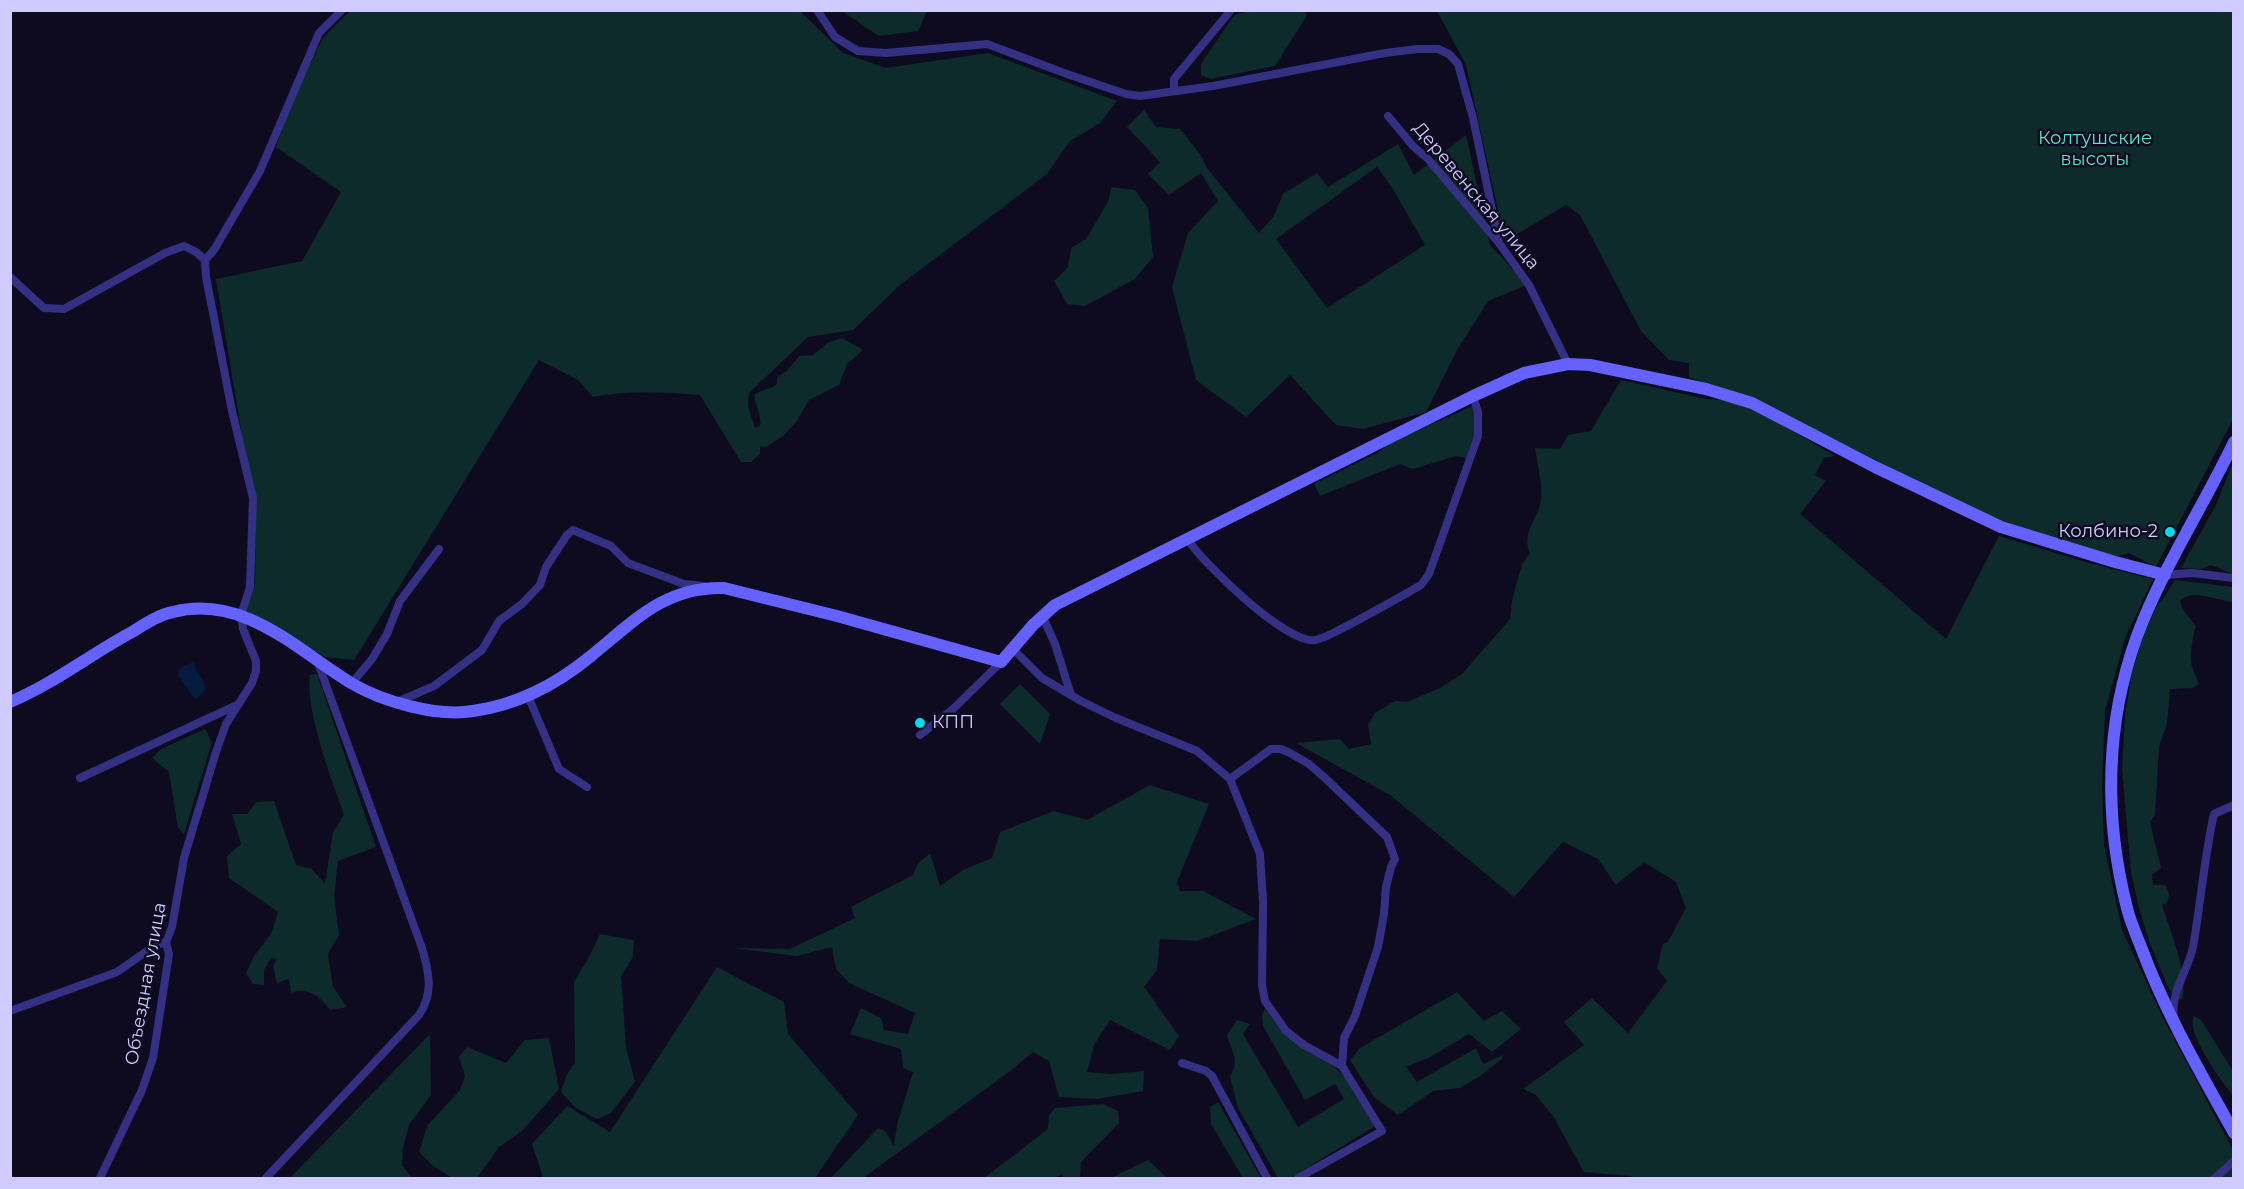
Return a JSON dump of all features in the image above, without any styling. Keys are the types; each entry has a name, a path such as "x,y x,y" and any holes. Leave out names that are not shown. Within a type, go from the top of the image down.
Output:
{"street":[{"path":"205,260 214,250 260,171 319,33 342,10"},
{"path":"817,10 835,37 858,51 886,53 987,44 1126,94 1140,96 1386,53 1438,49 1449,54 1458,64 1473,118 1499,243"},
{"path":"1174,91 1174,79 1231,10"},
{"name":"Деревенская улица","path":"1388,116 1413,146 1428,159 1499,243 1529,285 1568,364"},
{"path":"10,277 44,308 64,309 165,253 184,246 205,260 206,277 232,411 253,498 250,587 241,615"},
{"path":"920,735 952,711 1001,662 1042,615 1055,605 1473,396 1524,373 1568,364 1590,365 1706,388 1752,403 1978,518 2039,540 2165,575 2192,573 2234,578"},
{"path":"1188,540 1199,556 1221,577 1295,637 1314,640 1331,634 1421,585 1429,574 1478,436 1478,412 1473,396"},
{"path":"2233,1131 2176,1027 2151,975 2127,910 2117,860 2111,810 2110,762 2118,700 2137,636 2165,575 2234,442"},
{"path":"397,702 434,686 482,650 499,621 522,604 540,585 546,567 567,535 573,530 611,546 628,564 684,584 724,588 837,616 1001,662"},
{"path":"352,683 387,634 400,601 439,549"},
{"path":"10,702 32,692 160,616 174,611 203,608 224,609 241,615 299,647 352,683 380,697 431,710 474,711 528,696 548,686 567,674 648,609 680,594 710,587"},
{"name":"Объездная улица","path":"100,1179 141,1090 153,1058 169,954 166,942 172,927 184,858 226,724 252,683 256,671 256,662 243,629 241,615"},
{"path":"1042,615 1055,644 1071,695"},
{"path":"1012,648 1042,678 1116,718 1197,751 1230,779 1260,854 1263,902 1262,985 1265,1001 1286,1031 1304,1046 1342,1066 1382,1131 1298,1179"},
{"path":"266,1179 419,1015 426,1004 429,992 429,969 423,948 317,659"},
{"path":"528,696 559,769 588,787"},
{"path":"80,778 238,705"},
{"path":"1230,779 1261,754 1271,749 1281,749 1309,764 1387,837 1395,859 1386,887 1378,947 1344,1038 1342,1066"},
{"path":"2176,1027 2173,1015 2174,1000 2192,950 2214,814 2234,805"},
{"path":"10,1011 117,972 154,946 166,942"},
{"path":"1182,1063 1206,1071 1212,1076 1267,1179"},
{"path":"2215,1179 2234,1161"}],"green space":[{"path":"1303,10 1307,15 1275,66 1211,79 1201,75 1201,64 1234,15 1249,11"},
{"path":"350,11 800,11 843,53 886,68 988,53 1117,101 1100,123 1070,141 1047,174 900,285 853,330 808,337 749,393 748,406 755,428 760,426 760,422 754,395 777,384 777,377 787,371 799,356 813,355 829,342 842,338 862,351 847,364 839,385 809,400 797,421 783,436 766,447 760,446 760,454 751,462 741,462 700,395 633,392 593,397 578,380 539,360 354,660 325,657 246,611 255,585 256,520 216,279 302,261 341,192 276,147 292,101 323,38"},
{"path":"842,11 927,11 918,31 879,36"},
{"name":"Колтушские высоты","path":"1437,11 2233,11 2233,419 2156,567 2129,553 2112,558 1995,520 1775,410 1764,414 1835,456 1824,458 1815,475 1826,481 1800,514 1946,639 1999,536 2089,563 2153,579 2125,638 2105,711 2102,785 2104,845 2122,930 2163,1018 2233,1150 2233,1178 1635,1178 1584,1172 1553,1116 1536,1095 1523,1089 1584,1045 1564,1022 1592,998 1628,1033 1667,981 1657,968 1663,944 1668,942 1686,908 1676,882 1644,862 1616,885 1598,859 1563,842 1514,897 1390,795 1296,743 1340,739 1349,749 1371,744 1368,725 1375,713 1395,701 1407,702 1440,688 1462,674 1510,619 1512,601 1522,564 1530,553 1529,533 1541,500 1541,482 1535,448 1560,449 1568,435 1591,431 1621,380 1706,399 1746,402 1759,414 1772,408 1689,377 1689,363 1669,360 1641,331 1580,215 1566,205 1505,241 1466,65"},
{"path":"1144,110 1156,127 1180,129 1200,154 1207,168 1259,233 1274,216 1283,194 1317,173 1328,187 1398,144 1414,175 1466,135 1490,245 1527,285 1488,301 1457,350 1426,412 1363,429 1336,425 1290,375 1246,417 1196,380 1172,287 1188,233 1218,201 1201,173 1169,195 1148,174 1160,162 1127,127","holes":["1377,167 1393,189 1425,245 1327,308 1276,239"]},
{"path":"1111,187 1135,190 1148,208 1153,257 1135,279 1085,306 1067,304 1054,281 1068,267 1071,248 1086,239 1109,200"},
{"path":"1475,405 1474,435 1466,458 1456,456 1413,469 1400,464 1320,496 1314,484 1377,453 1391,442"},
{"path":"2233,462 2233,574 2211,565 2201,569 2181,568 2216,505"},
{"path":"2175,580 2233,587 2233,602 2198,595 2185,597 2180,601 2183,610 2196,626 2191,658 2199,685 2192,688 2170,689 2167,723 2159,747 2155,815 2150,822 2161,868 2152,875 2153,885 2166,885 2169,895 2167,903 2162,905 2178,953 2184,990 2182,999 2177,1000 2170,991 2150,944 2139,908 2131,873 2122,769 2125,716 2132,673 2144,634 2159,602"},
{"path":"317,674 376,847 338,861 334,896 339,935 328,954 333,987 347,1007 330,1010 313,994 303,991 291,993 289,979 277,983 273,966 277,959 271,958 264,970 264,985 253,984 246,973 254,956 271,934 278,912 229,878 227,856 241,844 232,814 247,814 256,802 274,801 296,865 312,869 325,884 333,832 344,815 315,726 310,675"},
{"path":"1020,684 1050,714 1040,744 1000,704"},
{"path":"205,729 212,742 184,834 178,828 169,772 152,758 161,749"},
{"path":"1150,785 1209,804 1177,882 1180,891 1203,891 1256,919 1197,941 1160,939 1157,970 1144,987 1179,1036 1170,1050 1110,1020 1094,1045 1087,1072 1110,1074 1144,1071 1143,1091 1098,1099 1059,1097 1049,1061 1033,1052 863,1178 831,1178 878,1128 885,1131 894,1146 897,1125 913,1072 903,1068 901,1049 850,1034 861,1008 881,1018 884,1030 908,1034 915,1013 849,983 836,969 832,947 797,956 733,948 790,949 855,918 851,907 913,875 917,865 930,853 940,886 963,870 992,858 1000,832 1054,811 1087,820"},
{"path":"600,934 634,940 633,957 621,976 626,1047 635,1082 611,1113 597,1119 576,1108 561,1092 567,1074 575,1063 574,982"},
{"path":"717,967 784,1002 788,1034 858,1115 815,1178 541,1178 543,1177 532,1144 567,1106 610,1132"},
{"path":"1457,992 1484,1021 1502,1011 1521,1029 1492,1052 1469,1034 1430,1057 1406,1067 1417,1082 1476,1048 1483,1064 1503,1055 1502,1059 1480,1076 1460,1088 1433,1091 1398,1115 1374,1097 1350,1060 1360,1048"},
{"path":"1265,1009 1279,1028 1302,1048 1333,1066 1346,1078 1355,1096 1377,1125 1290,1178 1278,1178 1238,1108 1230,1077 1235,1061 1227,1035 1237,1020 1250,1024 1243,1034 1298,1127 1344,1099 1335,1084 1305,1100 1263,1026 1262,1014"},
{"path":"2194,1016 2201,1020 2233,1071 2233,1095 2213,1069 2199,1044 2193,1023"},
{"path":"430,1034 431,1095 409,1125 403,1148 402,1165 412,1178 290,1178"},
{"path":"549,1038 559,1089 522,1131 499,1147 477,1178 452,1178 432,1165 419,1152 427,1126 460,1090 465,1076 459,1057 467,1047 506,1063 525,1040"},
{"path":"1218,1102 1261,1178 1243,1178 1211,1124 1210,1107"},
{"path":"1103,1104 1118,1111 1119,1123 1081,1162 1080,1178 1064,1178 1062,1174 1054,1178 984,1178 1048,1129 1049,1115 1055,1108"},
{"path":"1148,1160 1167,1178 1111,1178"}],"water":[{"path":"194,662 206,689 197,699 179,677 178,671 181,667"}],"place":[{"name":"Колбино-2","path":"2170,532"},
{"name":"КПП","path":"920,723"}]}
